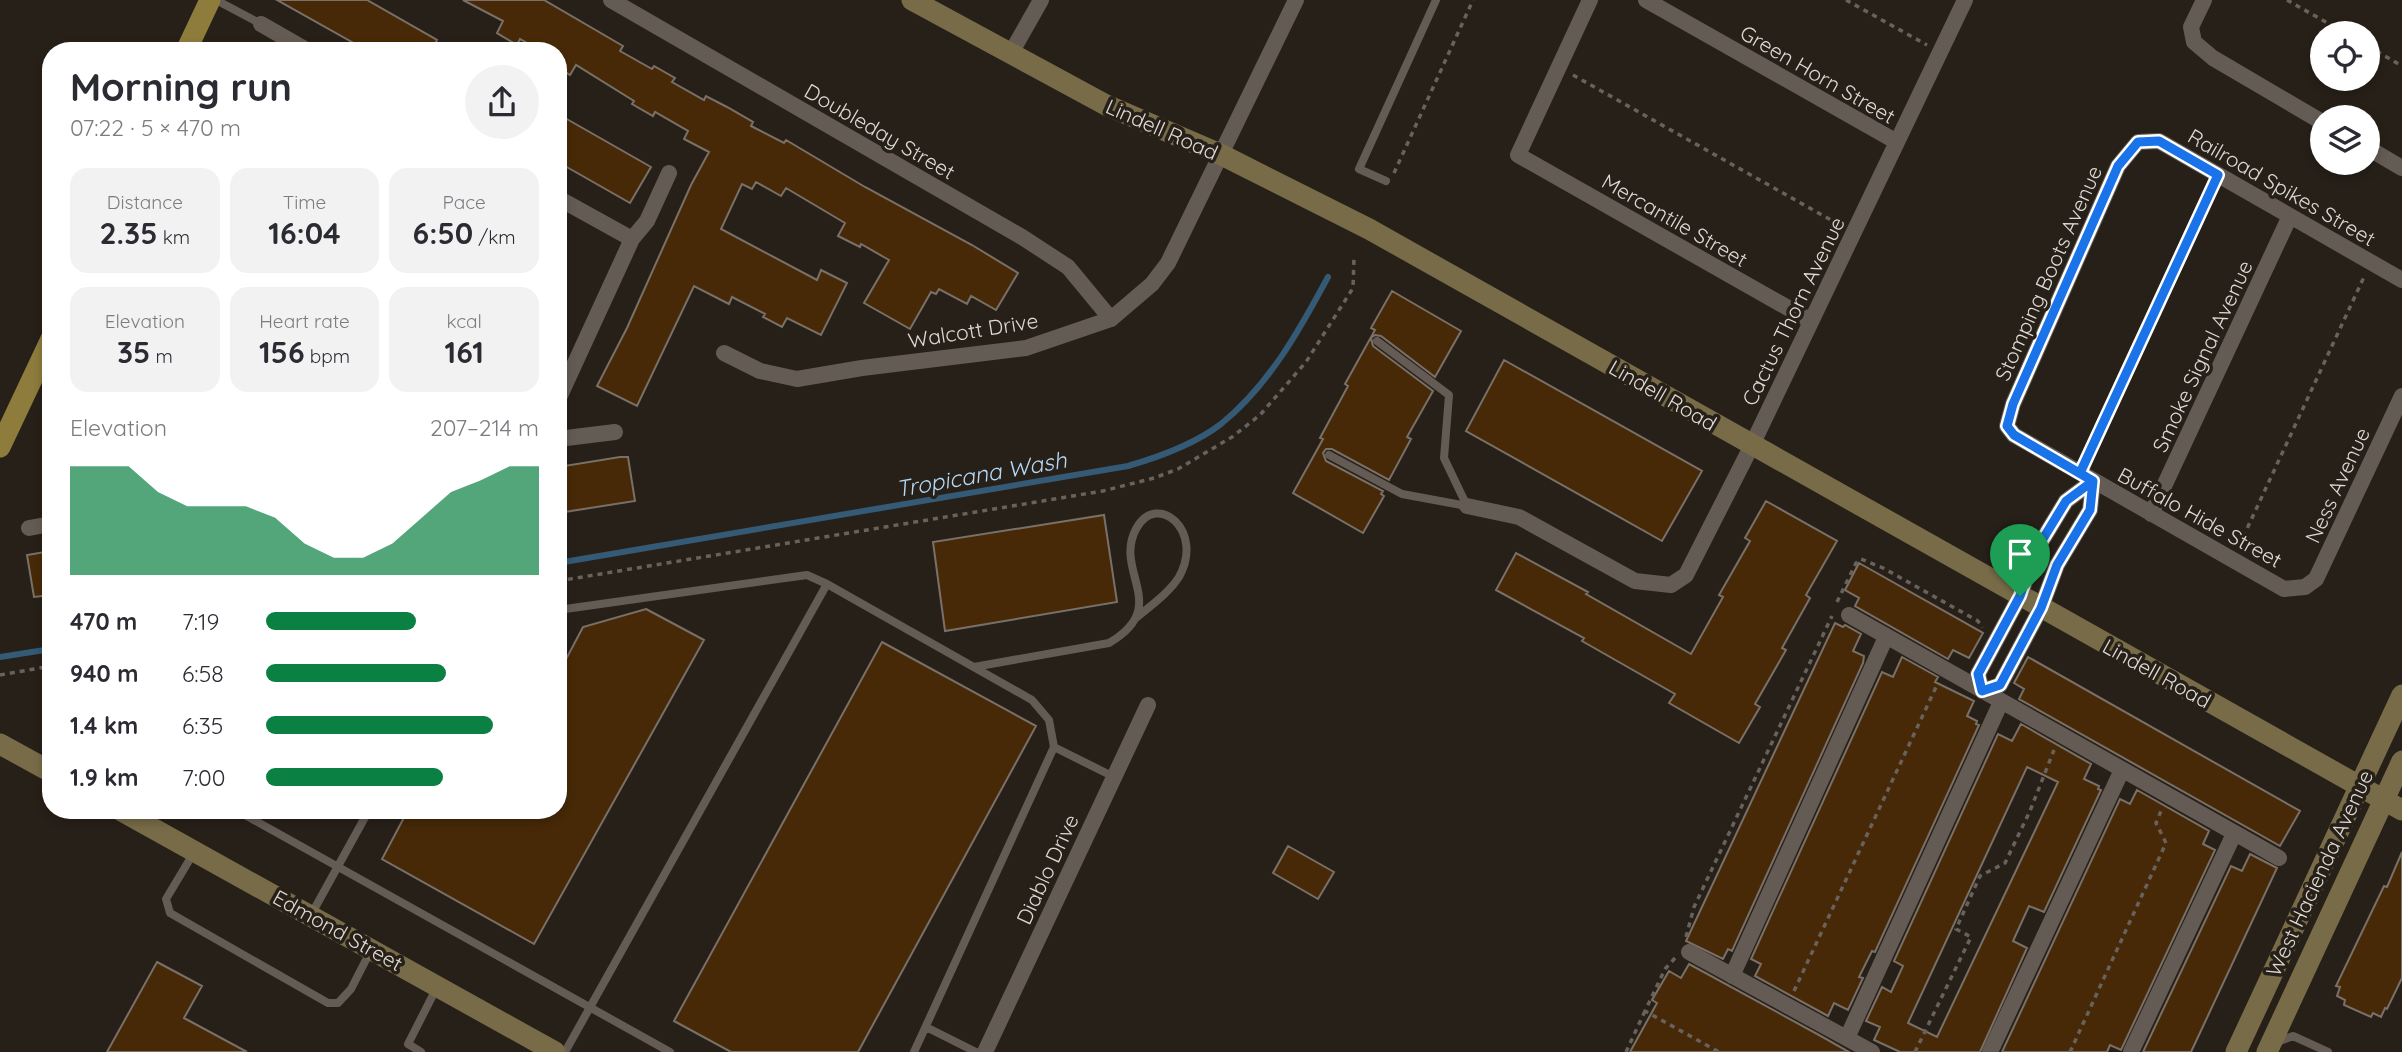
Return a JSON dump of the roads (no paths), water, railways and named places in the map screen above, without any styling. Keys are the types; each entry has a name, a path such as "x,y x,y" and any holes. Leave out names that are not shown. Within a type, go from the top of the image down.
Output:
{"main road":[{"path":"190,42 210,0"},
{"path":"0,447 42,358"}],"street":[{"name":"Doubleday Street","path":"611,0 1022,237 1068,267 1111,319"},
{"name":"Lindell Road","path":"912,0 1106,105 1222,155 1392,241 2393,805"},
{"path":"1010,53 1041,0"},
{"name":"Walcott Drive","path":"724,353 760,371 797,379 862,368 1026,348 1111,319 1152,284 1168,263 1296,0"},
{"name":"Mercantile Street","path":"1590,0 1518,155 1811,321"},
{"name":"Green Horn Street","path":"1646,0 1897,142"},
{"name":"Cactus Thorn Avenue","path":"1467,506 1519,517 1635,581 1671,585 1686,575 1752,446 1965,0"},
{"path":"2204,0 2191,27 2194,42 2213,58 2310,115"},
{"path":"261,24 292,42"},
{"name":"Railroad Spikes Street","path":"2138,142 2159,141 2402,280"},
{"name":"Stomping Boots Avenue","path":"2007,426 2013,404 2118,166 2138,142"},
{"path":"2380,155 2402,168"},
{"path":"567,380 632,239 646,221 669,173"},
{"path":"567,203 632,239"},
{"name":"Smoke Signal Avenue","path":"2151,514 2290,216"},
{"name":"Ness Avenue","path":"2305,587 2316,579 2402,396"},
{"name":"Buffalo Hide Street","path":"2007,426 2014,435 2284,589 2305,587"},
{"path":"567,438 615,432"},
{"path":"1982,691 1978,674 2020,596 2035,552 2066,501 2086,477"},
{"path":"1982,691 2000,685 2041,608 2057,565 2090,510 2086,477"},
{"path":"29,528 42,526"},
{"path":"1845,613 2279,858"},
{"path":"1732,976 1886,637"},
{"name":"West Hacienda Avenue","path":"2241,1042 2402,695"},
{"path":"1847,1038 2001,702"},
{"name":"Diablo Drive","path":"985,1052 1148,705"},
{"path":"0,744 42,767"},
{"name":"West Hacienda Avenue","path":"2270,1049 2393,805 2402,761"},
{"path":"1990,1052 2122,770"},
{"name":"Edmond Street","path":"136,819 555,1052"},
{"path":"2131,1052 2234,834"},
{"path":"1685,950 1872,1052"},
{"path":"2241,1042 2270,1049"}],"lane":[{"path":"216,0 261,24"},
{"path":"1388,181 1359,169 1436,0"},
{"path":"1377,341 1449,395 1444,458 1467,506"},
{"path":"1329,455 1402,494 1467,506"},
{"path":"974,667 1109,643 1122,635 1136,618 1172,586 1182,570 1186,539 1180,526 1168,516 1154,514 1147,517 1142,520 1133,535 1133,569 1140,601 1136,618"},
{"path":"567,609 807,575 1032,700 1049,720 1054,747 914,1052"},
{"path":"565,1052 827,584"},
{"path":"1054,747 1114,777"},
{"path":"252,819 670,1052"},
{"path":"311,915 364,819"},
{"path":"194,851 166,899 170,913 328,1003 338,1003 351,989 372,949"},
{"path":"421,1052 406,1048 438,986"},
{"path":"926,1027 976,1052"},
{"path":"2270,1049 2292,1036 2328,1052"}],"waterway":[{"name":"Tropicana Wash","path":"567,561 1128,466 1164,454 1211,431 1254,392 1282,356 1328,277"},
{"name":"Tropicana Wash","path":"0,657 42,650"}]}
